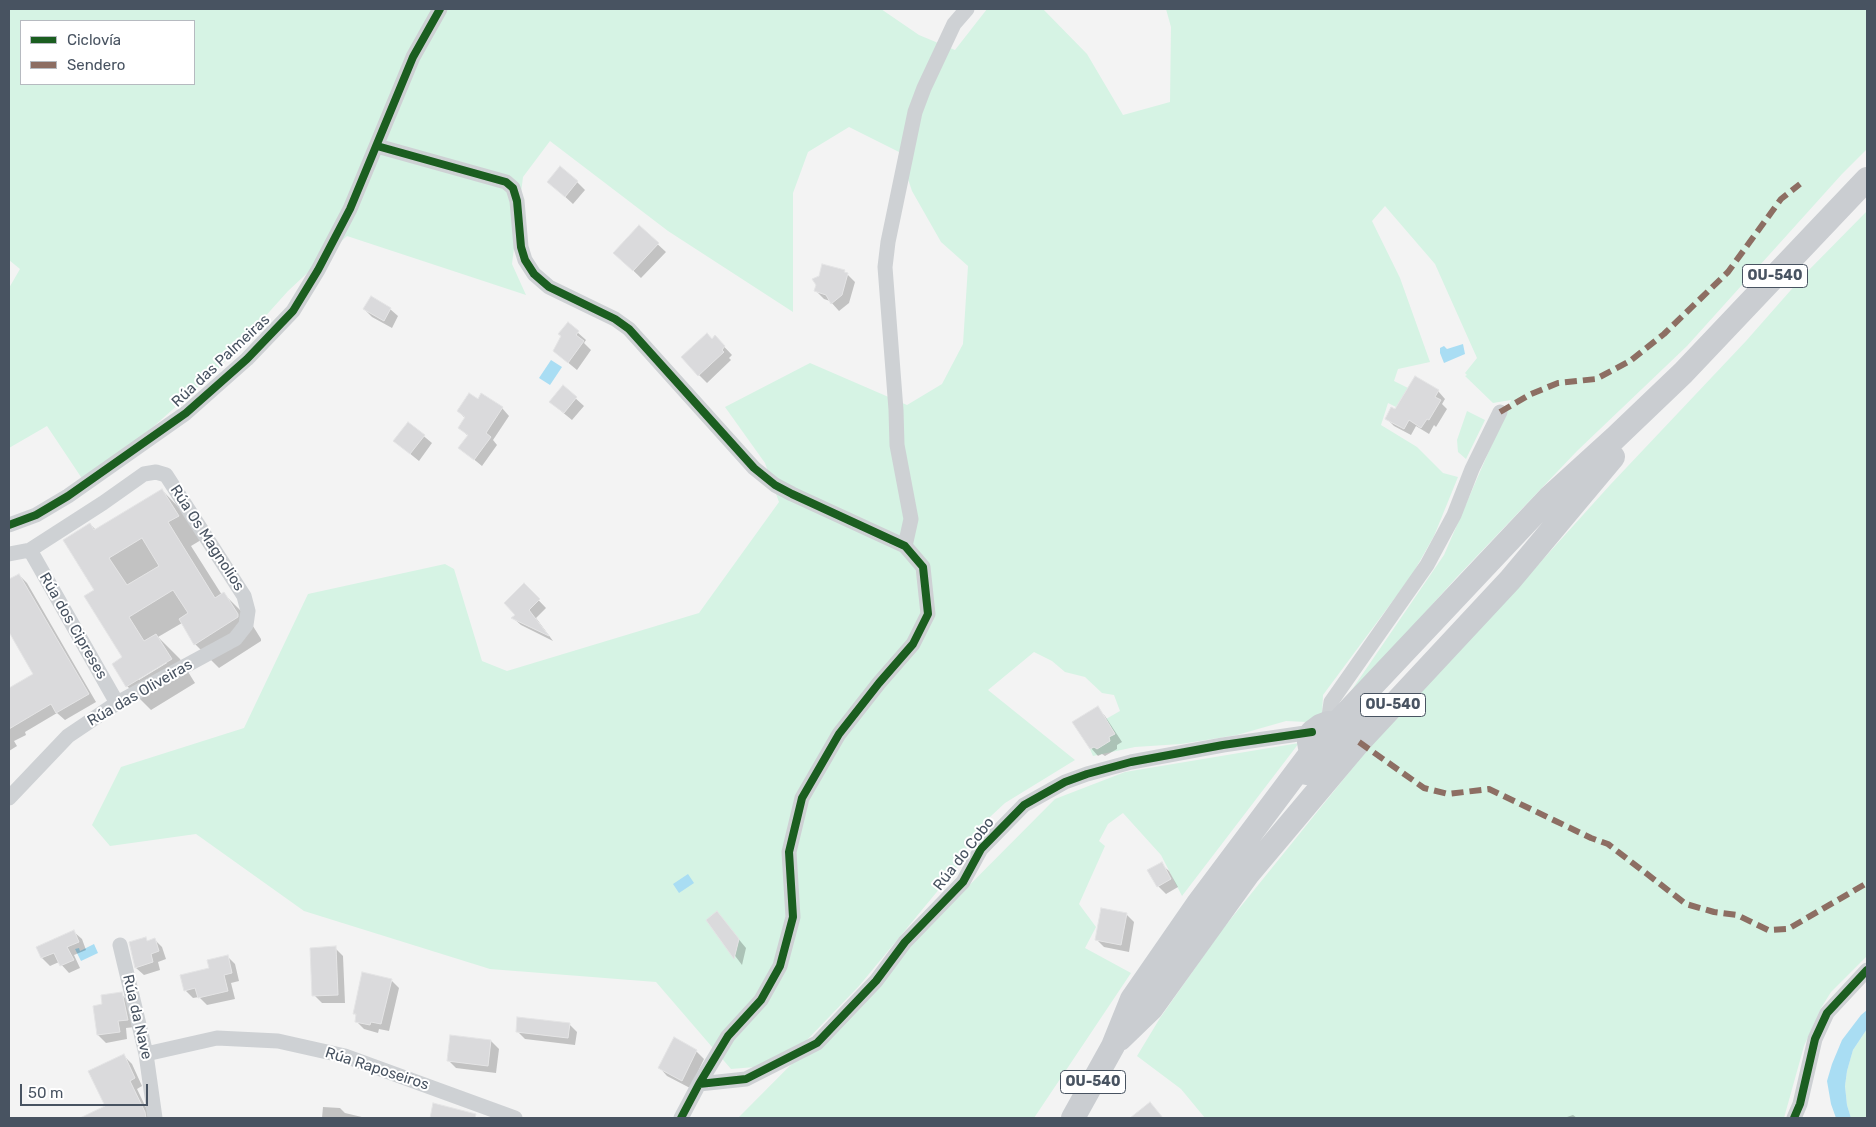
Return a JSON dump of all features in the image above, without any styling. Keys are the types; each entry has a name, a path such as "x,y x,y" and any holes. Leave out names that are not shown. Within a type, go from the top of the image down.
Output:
{"main road":[{"name":"OU-540","path":"1074,1118 1113,1046 1132,999 1197,905 1267,813 1294,786 1338,734 1615,438 1683,372 1867,179"},
{"name":"OU-540","path":"1113,1046 1151,1009 1248,874 1268,836 1338,734 1393,689 1426,668 1510,580 1683,372"}],"street":[{"name":"Rúa das Palmeiras","path":"9,525 36,515 100,474 186,413 247,359 293,311 318,270 350,209 413,57 440,9"},
{"path":"905,546 911,519 897,445 885,267 888,242 916,112 924,88 954,24 967,9"},
{"path":"377,146 506,182 513,188 517,201 521,246 525,260 534,274 549,287 616,319 629,329 754,468 775,485 905,546 924,568 928,614 913,644 838,734 802,798 790,852 793,917 780,966 761,1000 728,1036 681,1118"},
{"path":"1338,734 1331,702 1427,565 1454,515 1472,469 1500,412"},
{"name":"Rúa Os Magnolios","path":"30,550 144,474 156,472 166,475 244,596 248,611 246,625 235,638"},
{"path":"9,554 30,550"},
{"name":"Rúa dos Cipreses","path":"30,550 117,702"},
{"name":"Rúa das Oliveiras","path":"9,798 68,736 117,702 235,638"},
{"name":"Rúa do Cobo","path":"699,1084 746,1079 817,1043 876,981 905,942 962,882 982,849 1000,828 1024,805 1065,782 1131,762 1223,745 1338,734"},
{"name":"Rúa da Nave","path":"120,945 146,1054 155,1118"},
{"path":"1794,1118 1800,1104 1815,1039 1827,1013 1867,970"},
{"name":"Rúa Raposeiros","path":"146,1054 217,1038 278,1041 345,1056 515,1118"}],"green space":[{"path":"9,9 881,9 919,35 955,50 987,9 1043,9 1087,54 1123,115 1170,102 1171,27 1166,9 1867,9 1867,149 1842,174 1687,346 1577,451 1456,578 1338,710 1444,555 1511,400 1493,403 1465,376 1467,375 1465,373 1477,358 1435,264 1385,206 1372,221 1400,278 1430,362 1398,369 1394,381 1408,388 1396,407 1388,403 1381,425 1417,447 1443,473 1458,477 1434,536 1412,575 1323,695 1322,717 1307,722 1286,721 1237,735 1181,744 1135,747 1093,756 1090,749 1110,741 1109,737 1115,733 1109,724 1106,726 1106,719 1120,711 1114,695 1102,693 1085,677 1065,672 1052,661 1034,652 988,690 1075,760 1005,803 977,829 955,870 859,986 805,1042 755,1067 731,1069 656,982 490,969 304,911 196,834 110,846 92,825 121,767 244,728 308,594 445,564 454,569 482,661 507,671 699,613 779,502 765,463 725,407 810,363 907,405 942,384 963,344 968,266 941,242 912,191 899,152 849,127 808,152 793,193 793,312 668,231 550,141 523,177 512,264 526,295 347,236 288,291 217,370 153,427 83,480 47,426 9,448 9,288 20,269 9,260"},
{"path":"1867,211 1867,956 1831,992 1821,1008 1804,1046 1784,1118 1205,1118 1181,1089 1137,1056 1160,1018 1221,931 1376,739 1501,606 1610,485 1746,341 1805,274"},
{"path":"1467,411 1485,420 1466,459 1458,452 1457,440"},
{"path":"1299,743 1182,896 1161,855 1123,813 1108,824 1099,841 1105,846 1079,904 1096,927 1085,948 1131,973 1034,1118 738,1118 1055,799 1125,772"},
{"path":"1867,1029 1867,1118 1851,1118 1847,1105 1845,1086 1847,1071 1853,1050"}],"water":[{"path":"1463,344 1465,354 1444,363 1440,348 1444,346 1447,349"},
{"path":"551,360 562,367 550,385 539,378"},
{"path":"688,874 694,883 679,893 673,884"},
{"path":"94,944 98,953 81,961 75,949 79,948 80,951"},
{"path":"1867,1010 1867,1029 1853,1050 1847,1071 1845,1086 1847,1105 1851,1118 1836,1118 1831,1104 1827,1081 1842,1040"}],"building":[{"path":"560,166 578,181 565,197 547,182"},
{"path":"639,225 659,243 633,271 613,253"},
{"path":"822,264 845,270 844,272 848,273 842,295 831,304 826,295 814,291 816,285 812,279 819,276"},
{"path":"371,296 391,308 384,321 363,309"},
{"path":"568,322 579,331 576,335 584,341 568,363 553,351 561,336 558,334"},
{"path":"707,333 712,339 715,335 725,346 722,350 724,352 698,376 681,357"},
{"path":"1415,376 1439,390 1435,397 1441,400 1429,420 1427,419 1421,428 1409,420 1404,429 1385,419 1391,407 1395,409"},
{"path":"563,385 577,397 564,413 549,402"},
{"path":"469,393 478,399 481,393 503,407 486,433 491,437 474,460 458,448 468,435 458,428 465,417 457,411"},
{"path":"408,422 425,435 410,454 393,441"},
{"path":"162,489 179,516 168,522 215,598 224,592 238,617 194,645 179,619 188,613 173,590 129,617 144,641 156,634 172,659 126,687 112,664 122,657 84,596 94,590 63,540 90,523 94,530","holes":["142,538 159,566 127,585 109,558"]},
{"path":"19,574 89,694 56,713 51,704 9,729 9,688 33,674 9,632 9,579"},
{"path":"524,583 540,599 529,610 549,636 511,618 515,615 504,603"},
{"path":"1098,706 1115,734 1109,737 1110,741 1097,749 1094,747 1090,749 1072,722"},
{"path":"1162,862 1171,879 1157,887 1147,870"},
{"path":"1101,908 1127,913 1121,945 1095,940"},
{"path":"717,911 739,939 734,959 706,920"},
{"path":"74,930 79,942 67,947 74,960 60,966 54,953 41,958 36,947"},
{"path":"146,937 147,941 155,938 159,951 151,954 153,962 135,968 129,942"},
{"path":"336,946 338,995 312,996 310,948"},
{"path":"228,955 232,973 224,975 228,991 198,998 195,988 184,991 180,975 209,968 207,960"},
{"path":"362,972 392,979 381,1024 371,1022 370,1025 355,1022 356,1014 353,1014"},
{"path":"122,992 128,1020 118,1021 120,1032 97,1035 93,1006 102,1004 101,995"},
{"path":"517,1017 570,1023 568,1038 516,1032"},
{"path":"450,1035 491,1040 488,1066 447,1061"},
{"path":"674,1037 697,1050 682,1081 658,1068"},
{"path":"124,1054 135,1078 130,1081 146,1118 80,1118 105,1106 88,1071"},
{"path":"1150,1102 1163,1118 1130,1118"},
{"path":"433,1103 476,1114 475,1118 430,1118"}],"marked path":[{"path":"1500,412 1531,394 1558,383 1596,379 1630,361 1664,334 1728,272 1781,199 1800,184"},
{"path":"1359,742 1424,788 1448,794 1489,789 1591,838 1608,844 1686,904 1714,912 1737,915 1768,930 1788,929 1867,883"}],"cycle path":[{"path":"9,525 36,515 68,496 186,413 247,359 293,311 318,270 350,209 413,57 440,9"},
{"path":"377,146 506,182 513,188 517,201 521,247 525,260 534,274 549,287 615,319 629,329 754,468 775,485 905,546 923,567 928,614 913,644 839,734 802,798 789,852 793,917 780,966 761,1000 728,1036 699,1084"},
{"path":"681,1118 699,1084 746,1079 817,1043 876,981 905,942 963,882 981,849 1024,805 1065,782 1131,762 1223,745 1312,732"},
{"path":"1794,1118 1800,1104 1815,1039 1827,1013 1867,970"}]}
